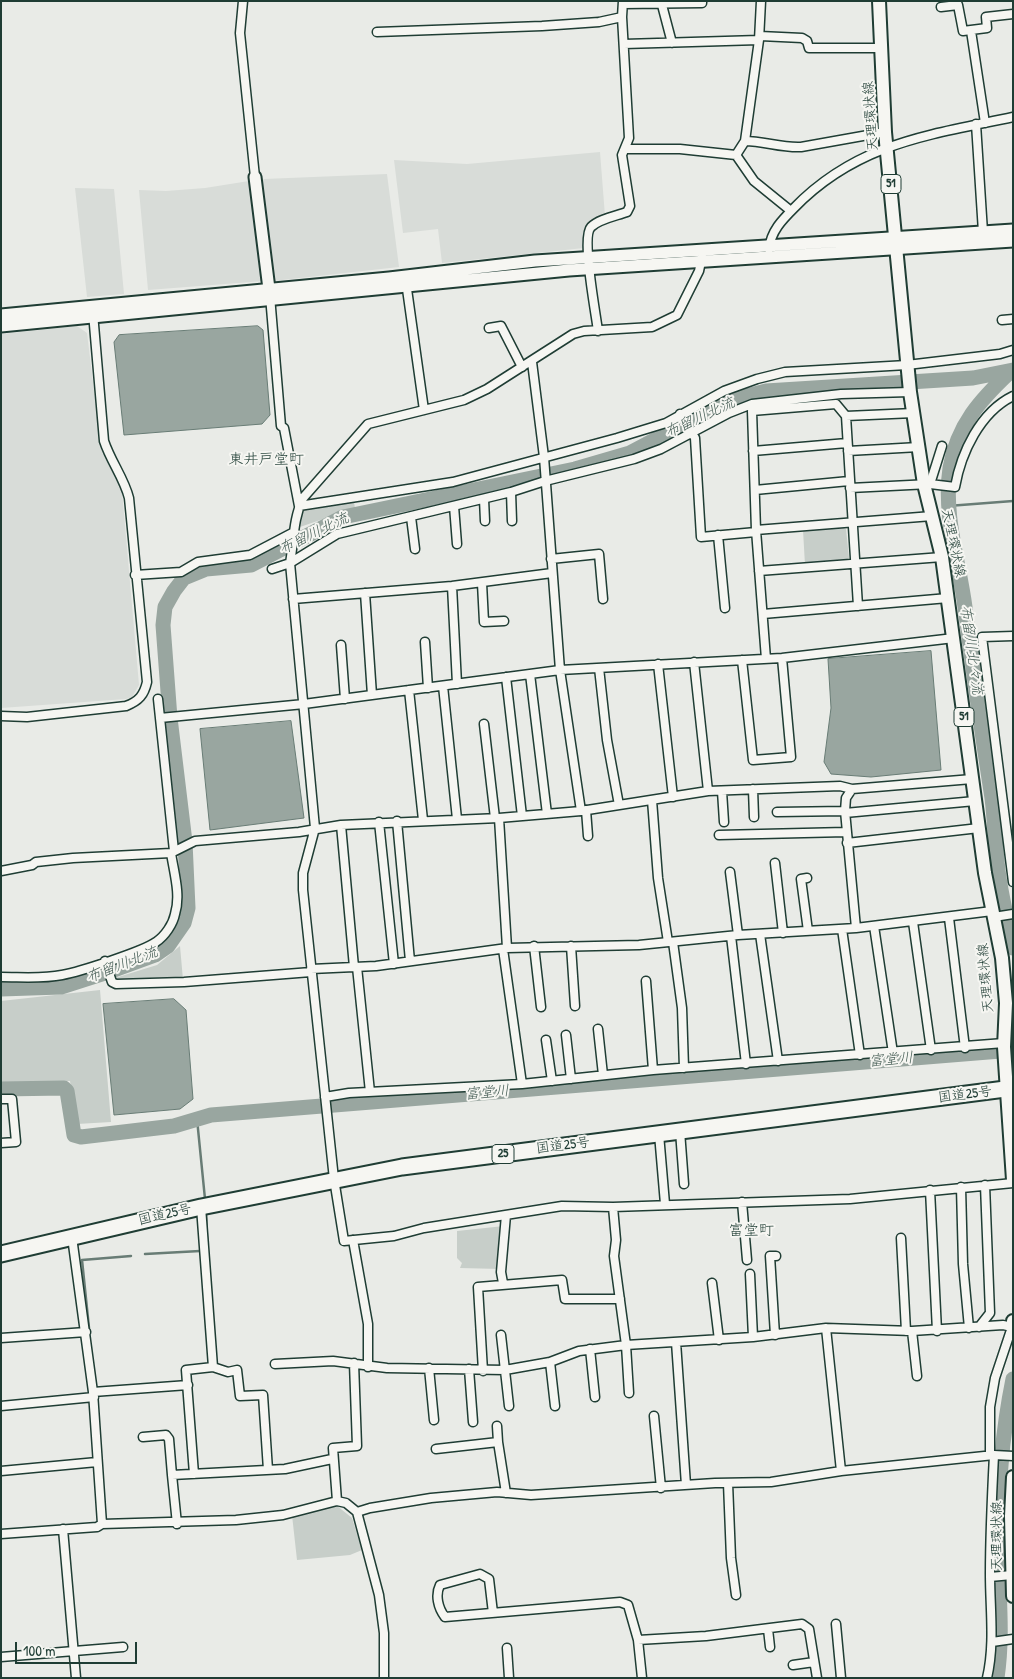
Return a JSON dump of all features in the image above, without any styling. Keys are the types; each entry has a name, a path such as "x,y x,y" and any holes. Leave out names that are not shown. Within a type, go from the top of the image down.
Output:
{"highway":[{"name":"国道25号","path":"1,1254 201,1207 334,1179 402,1167 1010,1089"}],"main road":[{"name":"天理環状線","path":"879,1 885,132 910,390 919,447 930,484 932,516 942,556 979,828 1002,958 1006,1004 1004,1049 1010,1089 1013,1181"},
{"name":"天理環状線","path":"1013,1477 1013,1596"}],"street":[{"path":"243,1 240,34 269,289 281,426 284,428 299,506"},
{"path":"598,331 589,263 588,233 591,227 627,212 630,206 622,156 629,138 622,17 623,2 662,5 702,1"},
{"path":"736,155 745,141 759,38 761,1"},
{"path":"662,5 672,43"},
{"path":"941,6 958,5 963,31 987,28 986,17 1013,14"},
{"path":"377,32 542,26 599,22 622,17"},
{"path":"971,30 985,123"},
{"path":"624,44 802,38 807,41 809,48 882,48"},
{"path":"769,250 779,224 812,189 832,174 887,146 1013,117"},
{"path":"976,124 983,232"},
{"path":"745,141 757,141 788,148 885,132"},
{"path":"626,149 680,149 736,155"},
{"path":"736,155 754,182 791,211"},
{"path":"1,326 269,289 406,281 589,263 897,242 1013,230"},
{"path":"897,242 1013,241"},
{"path":"702,255 699,271 677,315 652,327 584,331 563,338 532,362 487,389 464,400 368,424 303,498 299,506 292,535 291,559 293,599 315,828 303,873 311,970 334,1179 344,1242 394,1236 424,1228 562,1206 613,1207 850,1199 1013,1181"},
{"path":"1,315 93,312 270,301 406,281"},
{"path":"406,281 424,410"},
{"path":"1,716 27,717 126,706 139,700 145,691 147,682 135,575 129,498 126,483 110,460 104,442 93,312"},
{"path":"1002,320 1013,320"},
{"path":"488,328 501,326 522,367"},
{"path":"299,506 453,482 650,429 681,416 724,391 757,378 785,372 907,366 1000,354 1013,350"},
{"path":"532,362 544,457 560,670 588,836"},
{"path":"272,568 337,534 484,499 634,459 728,413 768,400 910,390"},
{"path":"754,490 849,485 930,484 955,487 958,466 969,442 984,420 1006,399 1013,396"},
{"path":"766,659 756,531 752,412 836,404 846,416 858,606"},
{"path":"846,416 914,413"},
{"path":"681,416 695,438 701,537 932,516"},
{"path":"930,484 942,446"},
{"path":"753,451 848,447 919,447"},
{"path":"511,492 512,521"},
{"path":"484,499 485,521"},
{"path":"454,506 457,544"},
{"path":"411,517 415,549"},
{"path":"135,575 181,572 198,562 250,555 292,535"},
{"path":"718,535 725,608"},
{"path":"551,559 599,554 603,599"},
{"path":"759,571 942,556"},
{"path":"293,599 482,583 552,573"},
{"path":"482,583 484,622 504,621"},
{"path":"452,586 457,684"},
{"path":"365,593 372,695"},
{"path":"763,614 948,598"},
{"path":"1013,636 982,637 1013,882"},
{"path":"160,718 304,704 560,670 782,658 954,638"},
{"path":"425,642 428,688"},
{"path":"341,646 345,699"},
{"path":"742,660 753,760 791,757 782,658"},
{"path":"694,662 708,792"},
{"path":"658,664 673,797"},
{"path":"599,668 607,740 619,805"},
{"path":"530,674 547,814"},
{"path":"506,677 522,816"},
{"path":"443,686 457,819"},
{"path":"409,690 423,820"},
{"path":"1,977 64,975 142,950 156,942 167,931 176,914 177,890 158,699"},
{"path":"494,730 484,728 488,773 497,818 505,948 522,1084"},
{"path":"488,773 498,772"},
{"path":"1,872 18,869 36,862 174,852 195,841 299,832 341,825 497,818 583,811 708,792 840,786 852,789 972,779"},
{"path":"753,789 754,817"},
{"path":"852,789 846,798 845,812 856,928"},
{"path":"722,791 724,822"},
{"path":"652,800 658,878 682,1008 684,1068"},
{"path":"777,812 845,812 975,801"},
{"path":"397,821 410,961"},
{"path":"379,822 394,964"},
{"path":"341,825 370,1092"},
{"path":"847,843 979,828"},
{"path":"719,835 846,832"},
{"path":"775,863 783,933"},
{"path":"730,872 746,1064"},
{"path":"807,878 801,879 808,931"},
{"path":"106,962 112,982 116,984 184,982 394,964 505,948 671,942 856,928 949,918 949,915 1013,914"},
{"path":"949,918 965,1048"},
{"path":"913,922 931,1050"},
{"path":"874,926 893,1053"},
{"path":"842,929 860,1056"},
{"path":"760,934 778,1061"},
{"path":"534,946 541,1007"},
{"path":"571,946 575,1006"},
{"path":"646,981 653,1070"},
{"path":"598,1029 603,1075"},
{"path":"566,1035 571,1079"},
{"path":"546,1040 552,1081"},
{"path":"326,1102 370,1092 522,1084 653,1070 931,1050 965,1048 1004,1049"},
{"path":"1,1099 12,1099 16,1142 1,1143"},
{"path":"680,1131 684,1184"},
{"path":"659,1134 665,1204"},
{"path":"979,1328 990,1312 985,1185"},
{"path":"961,1187 962,1264 969,1328"},
{"path":"930,1190 938,1331"},
{"path":"742,1202 747,1260"},
{"path":"201,1207 213,1367"},
{"path":"613,1207 616,1240 614,1256 626,1345 629,1393"},
{"path":"503,1283 501,1272 506,1215"},
{"path":"72,1237 94,1395 102,1524"},
{"path":"901,1238 909,1332 916,1376"},
{"path":"352,1240 368,1324 368,1367"},
{"path":"775,1335 770,1256 776,1256"},
{"path":"750,1274 753,1337"},
{"path":"483,1371 478,1287 503,1283 562,1280 565,1299 620,1299"},
{"path":"712,1283 719,1340"},
{"path":"275,1364 333,1362 354,1363 368,1367 505,1370 550,1362 590,1349 626,1345 719,1340 826,1328 909,1332 1003,1325 1012,1326 994,1378 990,1407 992,1455 990,1577 992,1658 987,1678"},
{"path":"826,1328 841,1471"},
{"path":"1,1338 86,1332"},
{"path":"501,1335 509,1406"},
{"path":"676,1342 686,1485"},
{"path":"590,1349 595,1397"},
{"path":"550,1362 555,1406"},
{"path":"337,1500 332,1459 333,1448 357,1446 354,1363"},
{"path":"194,1474 186,1370 213,1367 228,1372 237,1370 240,1396 264,1395 268,1470"},
{"path":"429,1368 434,1420"},
{"path":"469,1369 473,1422"},
{"path":"1,1406 188,1385"},
{"path":"654,1416 661,1488"},
{"path":"496,1426 506,1493"},
{"path":"143,1436 166,1435 169,1439 177,1524"},
{"path":"436,1449 498,1442"},
{"path":"357,1512 370,1508 432,1498 506,1493 531,1495 686,1485 771,1482 841,1471 992,1455 1013,1456"},
{"path":"172,1475 285,1469 332,1459"},
{"path":"1,1470 97,1462"},
{"path":"728,1483 736,1595"},
{"path":"1,1534 97,1527 102,1524 177,1524 236,1520 283,1515 337,1500 346,1503 357,1512 379,1595 384,1633 384,1678"},
{"path":"63,1529 76,1678"},
{"path":"493,1613 489,1579 480,1574 440,1585 437,1591 440,1610 445,1617 493,1613 620,1602 628,1605 638,1640 642,1678"},
{"path":"990,1577 1012,1578"},
{"path":"638,1640 706,1636 802,1624 809,1629 817,1678"},
{"path":"836,1624 841,1678"},
{"path":"768,1628 770,1647"},
{"path":"992,1642 1013,1639"},
{"path":"1,1657 123,1647"},
{"path":"506,1648 509,1678"},
{"path":"793,1665 814,1662"}],"shaded area":[{"path":"600,152 605,216 593,221 583,231 584,248 442,263 438,229 403,233 394,160 467,164"},
{"path":"387,174 399,267 273,281 261,182 264,179"},
{"path":"251,182 264,281 148,290 139,190 166,191 205,188"},
{"path":"75,188 114,189 124,294 87,297"},
{"path":"77,326 87,333 101,448 122,491 139,685 132,697 126,699 1,708 1,334"},
{"path":"258,326 263,330 270,415 262,424 124,435 114,342 119,335"},
{"path":"354,502 355,508 300,527 298,525 303,509"},
{"path":"842,527 846,529 849,558 846,562 805,565 803,530"},
{"path":"931,651 941,770 871,777 831,774 824,762 831,708 828,659"},
{"path":"291,721 304,818 210,830 200,729"},
{"path":"180,946 183,980 118,983 115,978 157,965"},
{"path":"100,990 111,1122 77,1124 70,1081 1,1083 1,1001"},
{"path":"174,999 186,1010 193,1099 180,1109 114,1115 103,1004"},
{"path":"504,1226 500,1269 460,1268 462,1263 457,1258 457,1231"},
{"path":"336,1505 352,1518 362,1550 350,1555 297,1560 292,1515"}],"waterway":[{"name":"布留川北流","path":"1,989 61,987 114,970 155,955 168,946 184,923 188,908 185,842 170,718 163,625 165,607 184,578 206,569 251,565 343,517 575,469 630,453 717,407 735,399 766,391 973,378 1013,370"},
{"name":"布留川北々流","path":"1011,371 980,403 964,426 953,453 948,486 950,521 965,607 992,798 999,880 1013,948"},
{"path":"948,506 1013,501"},
{"name":"富堂川","path":"1,1089 64,1088 67,1091 74,1135 81,1137 174,1126 211,1115 1013,1050"},
{"path":"197,1119 205,1199"},
{"path":"206,1213 207,1239"},
{"path":"145,1254 200,1251"},
{"path":"89,1328 82,1260 131,1256"},
{"name":"布留川北々流","path":"997,1678 1000,1633 999,1492 1005,1424 1013,1379"}],"district":[{"name":"東井戸堂町","path":"266,460"},
{"name":"富堂町","path":"751,1231"}]}
